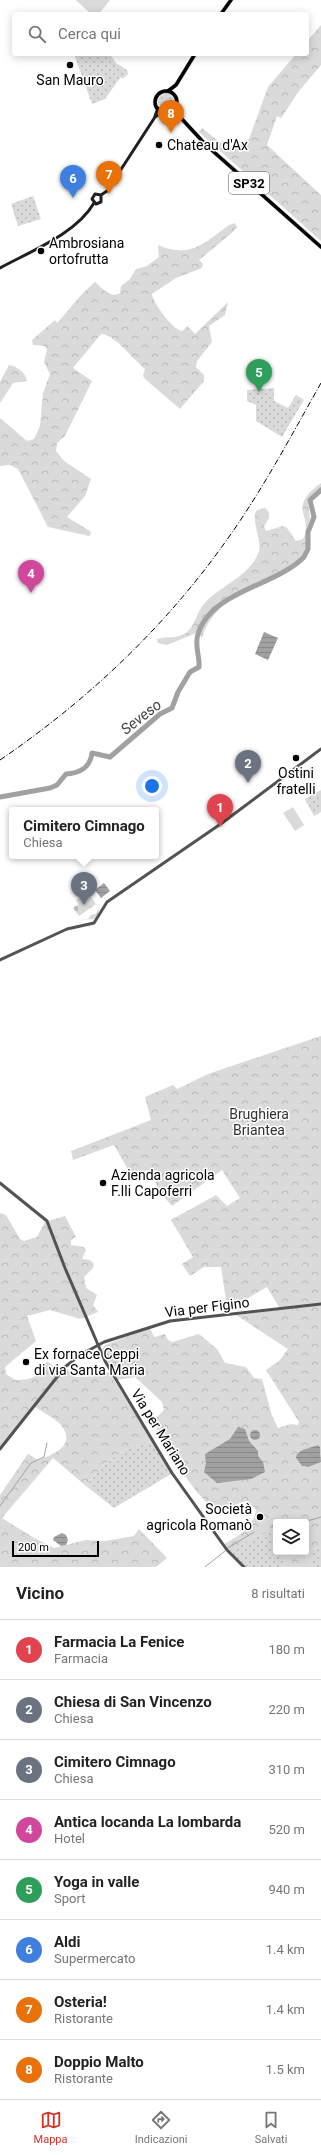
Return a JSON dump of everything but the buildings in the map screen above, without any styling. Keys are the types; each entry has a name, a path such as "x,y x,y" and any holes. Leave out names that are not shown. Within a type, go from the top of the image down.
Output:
{"main road":[{"path":"222,12 231,0"},
{"path":"155,118 163,112 169,112 175,106 176,100 174,94 176,85 194,56"},
{"path":"163,112 155,103 156,97 160,92 168,91 176,85"},
{"path":"168,91 174,94"},
{"name":"SP32","path":"175,106 180,117 206,145 321,247"},
{"path":"0,268 75,226 87,215 94,203 92,199 93,195 101,195 107,191 155,118 158,108"},
{"name":"SP32","path":"169,112 180,117"},
{"path":"94,203 101,202 101,195"}],"street":[{"path":"0,960 67,928 94,923 107,902 222,824 321,749"},
{"name":"Via per Mariano","path":"0,1183 47,1221 65,1268 105,1361 172,1473 227,1550 244,1567"},
{"name":"Via per Figino","path":"0,1449 65,1367 80,1355 98,1345 170,1321 321,1304"}],"green space":[{"path":"76,0 110,0 101,12 89,12"},
{"path":"321,25 321,65 299,91 281,118 277,116 267,145 321,195 321,241 199,132 202,128 227,148 249,139 268,87 294,56 309,56 309,39"},
{"path":"75,56 111,56 116,63 127,70 128,74 122,79 122,77 120,78 105,99 92,104"},
{"path":"163,93 169,93 174,98 172,107 169,109 163,109 158,104 158,98"},
{"path":"33,196 41,219 18,226 11,204"},
{"path":"235,223 237,227 233,232 199,260 203,264 202,268 176,278 152,294 160,309 174,326 182,331 188,326 195,334 228,302 225,315 209,326 212,342 197,361 196,367 204,375 204,381 180,409 145,379 143,376 145,369 118,343 106,335 101,334 73,368 92,381 65,436 57,443 56,451 64,461 91,479 85,496 67,517 90,531 91,534 89,536 48,527 18,469 10,465 0,466 0,418 27,441 34,439 40,426 43,393 50,374 44,362 47,349 44,346 33,345 32,340 55,320 57,323 95,282 110,294 113,295 120,293 121,286 130,279 136,269 147,266 159,257 158,245 170,249 188,250 204,243 229,225"},
{"path":"9,365 21,370 27,381 13,383 0,403 0,382"},
{"path":"274,388 274,401 288,408 296,395 304,400 282,437 256,421 256,405 247,401 247,390"},
{"path":"321,483 321,489 308,500 310,519 307,526 306,550 302,558 292,564 292,566 252,586 227,602 216,612 208,624 202,638 196,633 167,645 158,643 157,639 179,636 186,633 192,626 204,604 242,574 255,560 259,551 259,541 255,524 255,514 257,510 265,508 269,512 269,518 264,526 266,531 283,526 287,528 296,541 303,539 306,531 303,512 305,499 310,492"},
{"path":"321,790 321,812 314,816 305,799"},
{"path":"293,807 304,825 295,831 283,813"},
{"path":"87,891 96,904 79,916 73,908 78,904 76,900"},
{"path":"100,905 98,915 94,919 79,920 88,919 91,915 96,914"},
{"name":"Brughiera Briantea","path":"321,1036 321,1304 280,1309 267,1287 238,1304 226,1300 221,1267 204,1267 190,1276 182,1264 193,1257 171,1220 216,1195 227,1206 240,1198 222,1170 172,1206 158,1190 151,1170 130,1173 114,1145 73,1160 71,1151 151,1120 145,1097 173,1085 177,1089 208,1074"},
{"path":"0,1213 6,1215 20,1239 24,1241 37,1237 45,1222 65,1216 76,1237 71,1240 71,1245 84,1247 86,1250 82,1259 90,1260 94,1264 93,1268 84,1277 86,1288 97,1295 93,1305 98,1312 80,1319 50,1310 27,1316 36,1341 5,1367 6,1374 15,1380 31,1378 40,1371 47,1361 57,1369 65,1367 76,1377 100,1376 109,1372 152,1441 132,1447 114,1457 100,1469 86,1486 53,1458 2,1518 34,1538 54,1548 86,1540 105,1541 134,1536 139,1529 167,1558 156,1567 0,1567 0,1495 28,1454 38,1460 51,1455 62,1448 66,1437 65,1431 60,1424 34,1406 0,1449"},
{"path":"321,1305 321,1454 318,1445 302,1450 297,1454 298,1461 304,1467 321,1462 321,1548 312,1549 312,1567 282,1567 287,1555 309,1555 309,1519 273,1519 273,1533 254,1537 249,1539 236,1550 229,1550 224,1544 235,1538 249,1527 256,1510 248,1501 240,1503 227,1510 220,1510 211,1506 202,1497 182,1471 153,1421 164,1410 162,1402 135,1377 117,1380 102,1349 105,1345 150,1328 154,1337 165,1334 168,1340 172,1342 199,1334 217,1349 225,1363 246,1367 254,1378 262,1379 272,1416 278,1428 291,1424 298,1425 299,1422 266,1370 279,1361 288,1349 236,1315"},
{"path":"152,1441 171,1474 114,1508 86,1486 100,1469 114,1457 132,1447"},
{"path":"273,1533 273,1555 287,1555 282,1567 246,1567 229,1550 236,1550 250,1539"},
{"path":"321,1548 321,1567 312,1567 310,1552 312,1549"}],"shaded area":[{"path":"264,632 278,638 268,660 255,654"},
{"path":"104,883 110,891 101,898 95,890"},
{"path":"238,1427 245,1429 249,1441 258,1451 258,1456 263,1462 265,1472 251,1479 217,1483 204,1472 206,1463 205,1454 230,1439"},
{"path":"253,1430 257,1430 259,1431 259,1439 253,1440 250,1437 250,1433"},
{"path":"318,1445 320,1447 321,1462 308,1467 302,1466 296,1458 297,1454 302,1450"},
{"path":"62,1533 66,1535 68,1540 66,1545 61,1546 53,1540 54,1537"}],"waterway":[{"name":"Seveso","path":"0,797 50,788 57,785 66,774 84,769 87,766 92,753 110,757 160,714 172,708 178,692 190,672 199,667 197,638 205,620 216,608 230,598 292,567 304,557 308,549 308,532 314,517 310,500 321,490"},
{"path":"0,1506 31,1463 44,1457 47,1443"},
{"path":"309,1520 321,1517"},
{"path":"228,1548 254,1532"},
{"path":"205,1567 225,1551"}],"railway":[{"path":"0,760 64,713 94,687 151,632 177,603 202,573 252,503 321,383"}],"place":[{"name":"San Mauro","path":"70,65"},
{"name":"Doppio Malto","path":"171,133"},
{"name":"Chateau d'Ax","path":"159,145"},
{"name":"Osteria!","path":"109,194"},
{"name":"Aldi","path":"73,198"},
{"name":"Ambrosiana ortofrutta","path":"41,251"},
{"name":"Yoga in valle","path":"259,392"},
{"name":"Antica locanda La lombarda","path":"31,593"},
{"name":"Ostini fratelli","path":"296,758"},
{"name":"Chiesa di San Vincenzo","path":"248,783"},
{"name":"Farmacia La Fenice","path":"220,827"},
{"name":"Cimitero Cimnago","path":"84,905"},
{"name":"Azienda agricola F.lli Capoferri","path":"103,1183"},
{"name":"Ex fornace Ceppi di via Santa Maria","path":"26,1362"},
{"name":"Società agricola Romanò","path":"260,1517"}]}
